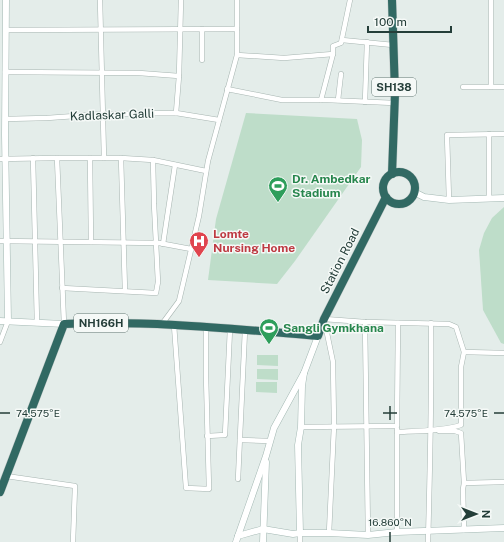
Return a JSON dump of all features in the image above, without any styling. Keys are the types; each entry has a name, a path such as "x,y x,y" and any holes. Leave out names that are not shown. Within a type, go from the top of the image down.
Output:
{"highway":[{"name":"SH138","path":"392,0 394,46 392,174"},
{"path":"401,172 410,177 414,185 414,192 410,199 400,204 390,201 386,197 383,187 387,177 401,172"},
{"name":"Station Road","path":"318,336 324,319 386,197"},
{"name":"NH166H","path":"0,492 64,324 93,323 174,325 318,336"}],"main road":[{"path":"6,0 5,119 2,159 3,241 8,321"},
{"path":"414,192 424,198 448,200 504,198"},
{"path":"0,321 64,324"},
{"path":"237,539 266,456 274,428 304,373 318,336"},
{"path":"300,533 298,446 301,427 302,386 304,373"},
{"path":"263,542 266,456"},
{"path":"237,539 263,529 293,534 329,533 368,535 397,532 504,528"}],"street":[{"path":"100,0 104,158"},
{"path":"176,113 179,76 179,30 181,0"},
{"path":"162,325 179,301 199,216 206,171 237,55 237,0"},
{"path":"321,100 333,54 333,46 341,43 350,0"},
{"path":"491,0 491,87"},
{"path":"6,30 179,30 237,28"},
{"path":"202,29 202,60"},
{"path":"342,40 394,46"},
{"path":"365,102 367,42"},
{"path":"237,55 284,58 333,54"},
{"path":"5,72 138,73 179,76"},
{"path":"338,100 341,74"},
{"path":"463,87 504,86"},
{"path":"227,89 282,100 338,100 394,103"},
{"name":"Kadlaskar Galli","path":"5,119 103,114 176,113 219,120"},
{"path":"489,134 489,198"},
{"path":"448,200 446,135 504,134"},
{"path":"33,158 38,322"},
{"path":"57,158 64,324"},
{"path":"90,158 91,242"},
{"path":"2,159 121,158 153,160 206,171"},
{"path":"121,158 125,291"},
{"path":"62,288 156,293 158,282 155,243 153,160"},
{"path":"163,244 174,165"},
{"path":"3,241 155,243 191,249"},
{"path":"329,533 334,426 333,362 324,319 365,322 449,324 456,327 464,352 461,367 461,425 429,430 397,432"},
{"path":"0,342 8,321"},
{"path":"365,322 368,535"},
{"path":"397,532 398,322"},
{"path":"428,542 430,501 429,430 431,323"},
{"path":"174,325 186,488 209,489 206,327"},
{"path":"207,436 225,435 230,329"},
{"path":"238,479 245,330"},
{"path":"464,352 504,353"},
{"path":"301,427 397,426"},
{"path":"429,430 455,431 461,433 464,483 464,530"},
{"path":"240,440 270,442"},
{"path":"6,476 76,486 73,542"},
{"path":"464,483 504,482"},
{"path":"300,533 300,542"}],"green space":[{"name":"Dr. Ambedkar Stadium","path":"246,113 357,119 362,140 361,167 295,261 277,284 208,280 216,219"},
{"path":"504,207 504,344 501,343 483,310 479,250 484,233 492,218"},
{"path":"257,355 278,355 278,366 257,365"},
{"path":"257,369 278,369 278,380 257,379"},
{"path":"256,382 277,382 277,393 256,392"}],"place":[{"name":"Dr. Ambedkar Stadium","path":"278,203"},
{"name":"Lomte Nursing Home","path":"199,258"},
{"name":"Sangli Gymkhana","path":"269,345"}]}
